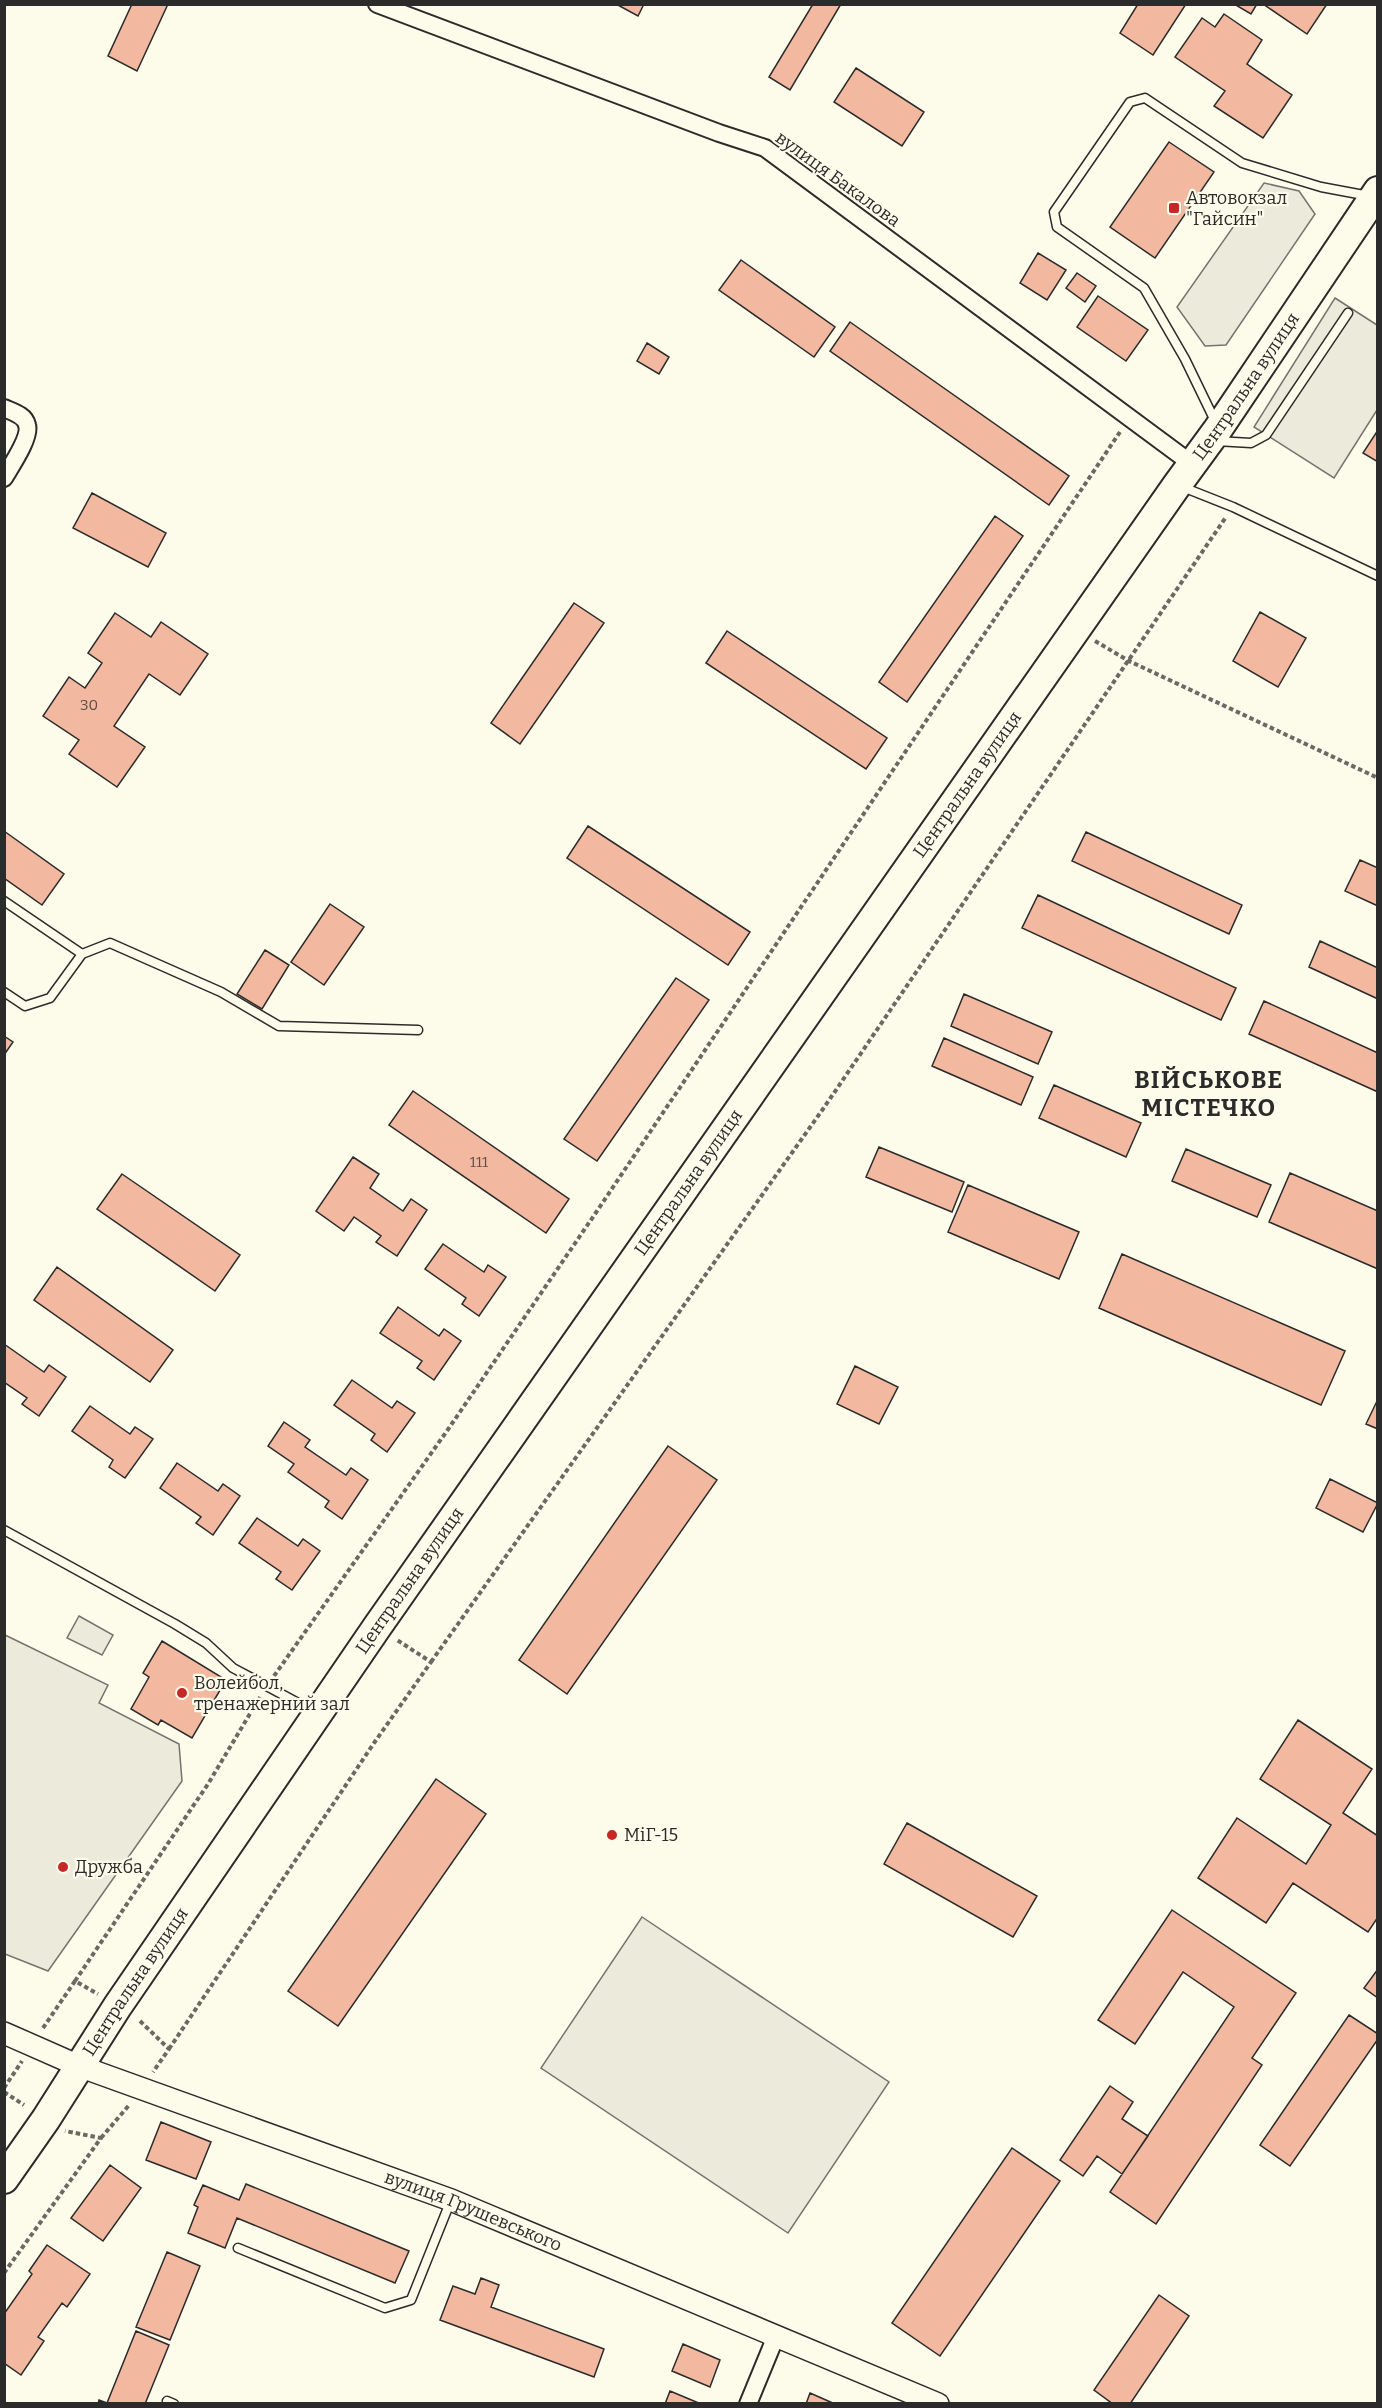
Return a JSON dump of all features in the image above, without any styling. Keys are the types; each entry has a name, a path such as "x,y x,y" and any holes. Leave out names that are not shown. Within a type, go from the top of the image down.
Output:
{"highway":[{"name":"Центральна вулиця","path":"4,2179 318,1713 1214,435 1376,194"}],"street":[{"name":"вулиця Бакалова","path":"377,4 719,134 765,148 1130,417 1185,474"},
{"path":"4,408 20,415 27,424 27,436 4,478"},
{"name":"вулиця Грушевського","path":"4,2033 79,2066 451,2200 938,2403"},
{"path":"748,2403 777,2336"}],"lane":[{"path":"1348,313 1266,435 1251,443 1214,435 1185,359 1144,288 1057,227 1054,212 1130,102 1145,98 1242,164 1321,187 1376,194"},
{"path":"1185,474 1233,507 1377,576"},
{"path":"4,901 82,954"},
{"path":"4,992 25,1006 50,998 82,954 110,943 220,992 279,1026 418,1030"},
{"path":"4,1530 206,1643 233,1668 318,1713"},
{"path":"238,2248 386,2308 411,2300 451,2200"}],"path":[{"path":"44,2028 208,1784 267,1686 449,1428 635,1155 1130,417"},
{"path":"153,2072 374,1743 823,1109 1233,507"},
{"path":"1077,630 1129,661 1377,777"},
{"path":"397,1640 431,1662"},
{"path":"75,1981 101,1996"},
{"path":"140,2021 169,2049"},
{"path":"24,2058 4,2090 24,2105"},
{"path":"4,2273 101,2138 133,2100"},
{"path":"64,2131 101,2138"}],"shaded area":[{"path":"1264,183 1299,191 1315,214 1226,345 1205,346 1177,307"},
{"path":"1335,298 1377,325 1377,410 1334,478 1254,427"},
{"path":"79,1616 113,1635 102,1655 67,1638"},
{"name":"Дружба","path":"5,1635 108,1685 99,1703 179,1744 182,1781 48,1971 5,1954"},
{"path":"642,1917 889,2082 788,2233 541,2068"}],"building":[{"path":"132,4 168,4 137,71 108,56"},
{"path":"616,4 644,4 638,16"},
{"path":"813,4 841,4 790,90 769,77"},
{"path":"1138,4 1186,4 1153,55 1120,33"},
{"path":"1234,4 1257,4 1251,14"},
{"path":"1263,4 1327,4 1307,34"},
{"path":"1224,14 1262,40 1247,64 1292,95 1263,138 1214,106 1225,91 1175,57 1202,18 1215,27"},
{"path":"856,68 924,112 902,146 834,102"},
{"path":"1169,142 1214,172 1155,258 1110,227"},
{"path":"1038,253 1066,270 1047,300 1020,283"},
{"path":"741,260 835,327 814,357 719,290"},
{"path":"1077,273 1096,286 1085,302 1066,288"},
{"path":"1098,296 1148,330 1126,361 1077,327"},
{"path":"850,322 1069,476 1049,505 830,351"},
{"path":"647,343 669,357 659,374 637,361"},
{"path":"1378,430 1378,462 1363,453"},
{"path":"92,493 166,533 148,567 73,528"},
{"path":"995,516 1023,536 907,702 879,682"},
{"path":"574,603 604,623 520,744 491,723"},
{"path":"1260,612 1306,638 1278,687 1233,661"},
{"path":"115,613 151,637 161,622 208,654 180,695 149,674 114,726 145,747 117,787 69,754 79,740 43,716 69,677 85,688 102,663 88,653"},
{"path":"727,631 887,738 866,769 706,663"},
{"path":"588,826 750,932 728,965 567,858"},
{"path":"4,831 64,874 42,905 4,878"},
{"path":"1086,832 1242,905 1229,934 1072,861"},
{"path":"1360,860 1378,868 1378,906 1345,891"},
{"path":"1038,895 1236,988 1221,1020 1022,928"},
{"path":"330,904 364,927 324,985 291,962"},
{"path":"1320,941 1378,968 1378,999 1309,967"},
{"path":"265,950 289,965 262,1009 237,994"},
{"path":"676,978 709,1000 597,1161 564,1139"},
{"path":"964,994 1052,1032 1038,1064 951,1026"},
{"path":"1264,1001 1378,1053 1378,1092 1249,1034"},
{"path":"4,1036 13,1042 4,1055"},
{"path":"944,1038 1033,1077 1021,1105 932,1066"},
{"path":"1054,1085 1141,1123 1126,1157 1039,1118"},
{"path":"413,1091 569,1199 546,1233 389,1125"},
{"path":"879,1147 964,1182 952,1212 866,1177"},
{"path":"1186,1149 1271,1185 1257,1217 1172,1181"},
{"path":"353,1157 379,1174 370,1188 403,1211 411,1199 427,1210 397,1256 376,1242 381,1236 354,1217 344,1231 316,1211"},
{"path":"1290,1173 1378,1211 1378,1269 1269,1222"},
{"path":"122,1174 240,1255 215,1291 97,1209"},
{"path":"968,1185 1079,1232 1059,1279 948,1232"},
{"path":"443,1244 484,1272 488,1265 506,1277 479,1316 462,1304 466,1298 425,1269"},
{"path":"1122,1254 1345,1351 1321,1405 1099,1308"},
{"path":"57,1267 173,1350 150,1382 34,1300"},
{"path":"398,1307 439,1336 444,1329 461,1341 434,1380 417,1368 422,1361 380,1333"},
{"path":"4,1344 44,1372 49,1365 66,1377 39,1416 22,1404 27,1398 4,1382"},
{"path":"855,1366 898,1387 879,1424 837,1404"},
{"path":"352,1380 392,1408 397,1401 415,1413 387,1452 371,1440 375,1434 334,1405"},
{"path":"1378,1399 1378,1429 1366,1424"},
{"path":"90,1406 130,1434 135,1427 153,1439 125,1478 109,1467 113,1460 72,1431"},
{"path":"284,1422 310,1440 305,1447 346,1475 351,1468 368,1480 342,1519 325,1507 329,1501 288,1472 294,1464 268,1446"},
{"path":"668,1446 717,1480 567,1694 519,1660"},
{"path":"177,1463 218,1491 223,1484 240,1496 213,1535 196,1523 201,1517 160,1488"},
{"path":"1330,1479 1378,1503 1363,1532 1316,1508"},
{"path":"257,1518 298,1546 303,1539 320,1551 292,1590 276,1579 281,1572 239,1543"},
{"path":"162,1641 226,1680 192,1738 161,1720 158,1725 131,1709 149,1677 143,1673"},
{"path":"1298,1720 1372,1769 1343,1813 1378,1836 1378,1917 1368,1932 1293,1883 1266,1923 1198,1878 1237,1818 1306,1864 1331,1825 1260,1779"},
{"path":"436,1779 486,1814 338,2026 288,1991"},
{"path":"907,1823 1037,1896 1013,1937 884,1864"},
{"path":"1172,1910 1296,1993 1252,2058 1262,2065 1156,2224 1110,2192 1234,2007 1183,1972 1135,2044 1098,2020"},
{"path":"1378,1969 1378,1998 1364,1988"},
{"path":"1349,2015 1378,2034 1378,2039 1290,2166 1260,2145"},
{"path":"1110,2086 1133,2102 1122,2119 1148,2136 1122,2174 1097,2156 1083,2176 1060,2160"},
{"path":"161,2122 211,2142 196,2179 146,2160"},
{"path":"1012,2148 1060,2181 940,2356 892,2323"},
{"path":"110,2165 141,2188 103,2241 71,2218"},
{"path":"246,2184 409,2251 395,2283 237,2218 225,2248 188,2233 198,2207 194,2205 203,2185 239,2200"},
{"path":"47,2245 90,2274 67,2307 62,2303 38,2337 44,2341 21,2375 4,2363 4,2314 32,2274 29,2271"},
{"path":"167,2252 200,2266 170,2340 136,2327"},
{"path":"481,2278 499,2285 491,2307 604,2349 594,2377 440,2320 453,2286 475,2294"},
{"path":"1159,2295 1189,2316 1130,2404 1113,2404 1094,2390"},
{"path":"136,2331 169,2345 145,2404 98,2404 99,2400 107,2403"},
{"path":"683,2344 720,2360 710,2387 672,2371"},
{"path":"670,2391 701,2404 665,2404"},
{"path":"810,2393 835,2404 806,2404"}],"place":[{"name":"Автовокзал \"Гайсин\"","path":"1174,208"},
{"name":"Волейбол, тренажерний зал","path":"182,1693"},
{"name":"МіГ-15","path":"612,1835"},
{"name":"Дружба","path":"63,1867"}],"district":[{"name":"ВІЙСЬКОВЕ МІСТЕЧКО","path":"1209,1094"}]}
